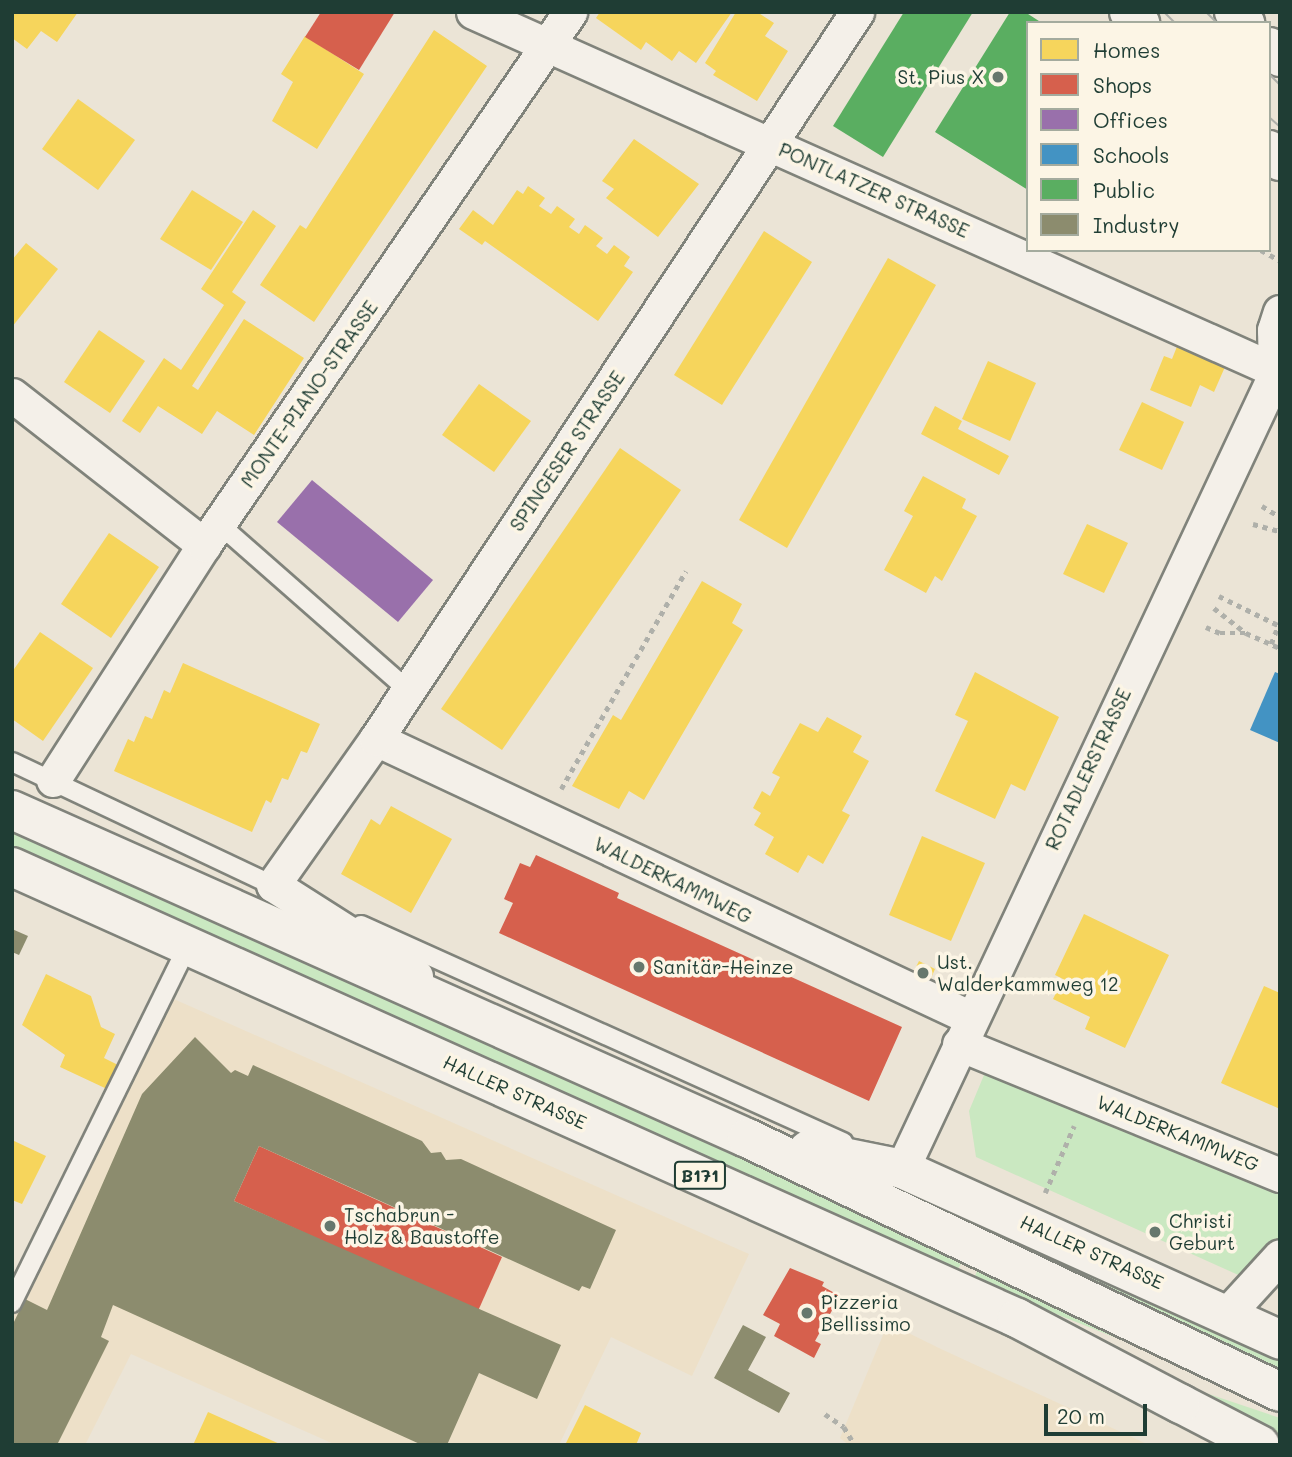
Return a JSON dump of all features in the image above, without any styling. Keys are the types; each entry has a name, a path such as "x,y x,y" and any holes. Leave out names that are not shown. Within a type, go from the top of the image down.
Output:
{"main road":[{"name":"HALLER STRASSE","path":"12,810 747,1138 980,1247 1280,1394"},
{"name":"HALLER STRASSE","path":"12,867 1017,1318 1260,1445"},
{"path":"747,1138 902,1169"},
{"name":"HALLER STRASSE","path":"902,1169 1228,1314 1280,1340"},
{"name":"HALLER STRASSE","path":"1017,1318 1184,1374 1280,1394"}],"street":[{"name":"PONTLATZER STRASSE","path":"473,12 547,48 772,144 1277,367"},
{"name":"MONTE-PIANO-STRASSE","path":"53,779 212,535 570,12"},
{"name":"SPINGESER STRASSE","path":"273,885 376,738 772,144 856,12"},
{"name":"ROTADLERSTRASSE","path":"902,1169 1277,367 1274,330 1280,312"},
{"path":"12,395 212,535"},
{"name":"WALDERKAMMWEG","path":"376,738 545,817 1087,1096 1280,1175"},
{"name":"HALLER STRASSE","path":"273,885 491,1025"},
{"path":"1228,1314 1280,1256"}],"lane":[{"path":"212,535 408,690"},
{"path":"12,762 53,779 273,885"},
{"name":"HALLER STRASSE","path":"273,885 902,1169 980,1247"},
{"path":"12,1303 188,946"}],"path":[{"path":"1262,506 1280,517"},
{"path":"1253,524 1280,531"},
{"path":"545,817 686,571"},
{"path":"1219,596 1279,626 1271,644"},
{"path":"1214,608 1228,614 1246,633 1280,648"},
{"path":"1206,627 1220,633 1246,633"},
{"path":"1045,1193 1087,1096"},
{"path":"825,1414 844,1427 855,1445"}],"shaded area":[{"path":"158,992 749,1254 692,1376 611,1337 559,1445 336,1445 131,1354 85,1445 12,1445 12,1297"},
{"path":"888,1323 1149,1445 849,1445 840,1438"}],"green space":[{"path":"12,832 802,1186 961,1264 956,1272 12,848"},
{"path":"993,1070 1280,1189 1280,1237 1245,1278 976,1157 969,1111 984,1075 991,1075"},
{"path":"997,1233 1280,1360 1280,1369 993,1240"},
{"path":"977,1271 1131,1338 1179,1363 973,1281"},
{"path":"1179,1384 1280,1418 1280,1436 1242,1420"}],"building: Homes":[{"path":"12,12 78,12 57,42 41,31 27,49 12,38"},
{"path":"600,12 732,12 696,63 679,51 672,61 646,42 641,50 596,18"},
{"path":"736,12 757,12 774,23 765,36 788,51 757,101 713,75 716,71 705,63"},
{"path":"434,30 487,66 314,322 260,285 300,225 306,229"},
{"path":"305,36 364,74 317,149 272,121 293,82 281,74"},
{"path":"78,99 135,140 98,190 42,149"},
{"path":"634,139 699,184 658,237 606,198 614,189 602,181"},
{"path":"528,186 545,198 539,206 551,214 557,206 575,219 569,227 579,234 585,225 603,238 596,246 607,254 614,245 630,257 624,266 633,272 598,321 485,241 482,245 459,229 473,210 493,225 517,190 523,194"},
{"path":"192,190 243,222 211,270 160,239"},
{"path":"253,210 276,226 232,292 246,302 192,386 198,390 244,319 304,358 254,435 217,411 202,434 158,406 140,433 122,421 164,358 181,370 224,305 201,289"},
{"path":"764,231 812,262 722,405 674,375"},
{"path":"26,243 58,269 12,327 12,260"},
{"path":"888,258 936,285 787,548 739,520"},
{"path":"99,330 145,361 110,413 64,382"},
{"path":"1180,339 1228,360 1214,392 1200,385 1191,407 1150,390 1164,356 1172,359"},
{"path":"988,361 1036,383 1010,441 962,419"},
{"path":"479,384 531,421 494,472 442,435"},
{"path":"1142,402 1184,422 1162,470 1119,450"},
{"path":"935,406 962,421 958,429 1009,456 999,475 921,434"},
{"path":"620,448 681,490 502,750 441,709"},
{"path":"923,476 966,499 962,508 977,516 942,581 935,576 926,593 884,570 913,516 904,511"},
{"path":"1087,524 1128,543 1104,593 1063,574"},
{"path":"109,533 159,567 111,638 61,604"},
{"path":"702,581 742,604 732,623 743,630 644,800 629,791 619,809 572,786 613,715 621,720"},
{"path":"40,632 93,668 43,741 12,719 12,672"},
{"path":"183,663 320,724 307,753 301,751 288,780 282,778 271,803 266,800 252,832 114,771 128,739 134,742 145,716 152,719 164,690 170,693"},
{"path":"975,672 1059,717 1025,791 1011,784 995,819 935,791 968,721 955,715"},
{"path":"827,717 862,736 853,752 869,761 842,811 850,815 823,864 808,855 798,873 765,854 774,837 754,825 761,813 753,808 762,791 770,796 780,777 772,773 800,723 818,732"},
{"path":"391,806 452,839 411,913 341,874 371,819 380,825"},
{"path":"922,836 985,863 951,941 889,915"},
{"path":"1084,914 1169,955 1125,1048 1085,1029 1090,1017 1053,999 1063,979 1055,975"},
{"name":"Ust. Walderkammweg 12","path":"919,961 935,969 928,985 911,977"},
{"path":"46,974 91,996 101,1027 115,1034 104,1058 122,1067 107,1089 60,1067 65,1055 22,1025"},
{"path":"1264,986 1280,993 1280,1109 1221,1083"},
{"path":"12,1140 46,1156 22,1204 12,1200"},
{"path":"585,1405 641,1433 636,1445 565,1445"},
{"path":"208,1412 282,1445 193,1445"}],"building: Shops":[{"path":"321,12 395,12 359,70 305,37"},
{"path":"536,855 619,893 617,898 902,1027 869,1101 499,933 513,903 504,899 520,863 530,867"},
{"path":"259,1146 502,1257 478,1311 234,1201"},
{"path":"790,1268 824,1282 822,1286 840,1296 815,1341 821,1344 814,1358 774,1336 780,1324 763,1315"}],"building: Offices":[{"path":"312,480 433,580 398,622 277,522"}],"building: Schools":[{"path":"1275,672 1280,674 1280,743 1250,730"}],"building: Public":[{"path":"904,12 973,12 883,157 833,126"},
{"name":"St. Pius X","path":"1010,12 1025,12 1039,21 1026,21 1026,189 935,132"}],"building: Industry":[{"path":"12,929 28,936 19,955 12,952"},
{"path":"195,1037 231,1073 235,1070 248,1076 253,1065 422,1141 431,1153 441,1152 446,1160 461,1159 616,1230 590,1289 582,1286 579,1291 259,1146 234,1201 561,1345 537,1399 479,1373 447,1445 422,1445 113,1305 101,1337 109,1341 57,1445 12,1445 12,1326 25,1299 47,1310 142,1094"},
{"path":"743,1325 766,1337 748,1370 790,1393 779,1413 714,1378"}],"tram line":[{"path":"1164,12 1173,21"},
{"path":"1206,12 1215,21"},
{"path":"1271,76 1280,85"},
{"path":"1271,119 1280,127"}],"place":[{"name":"St. Pius X","path":"998,77"},
{"name":"Sanitär-Heinze","path":"639,967"},
{"name":"Ust. Walderkammweg 12","path":"923,973"},
{"name":"Tschabrun - Holz & Baustoffe","path":"330,1226"},
{"name":"Christi Geburt","path":"1155,1232"},
{"name":"Pizzeria Bellissimo","path":"807,1313"}]}
